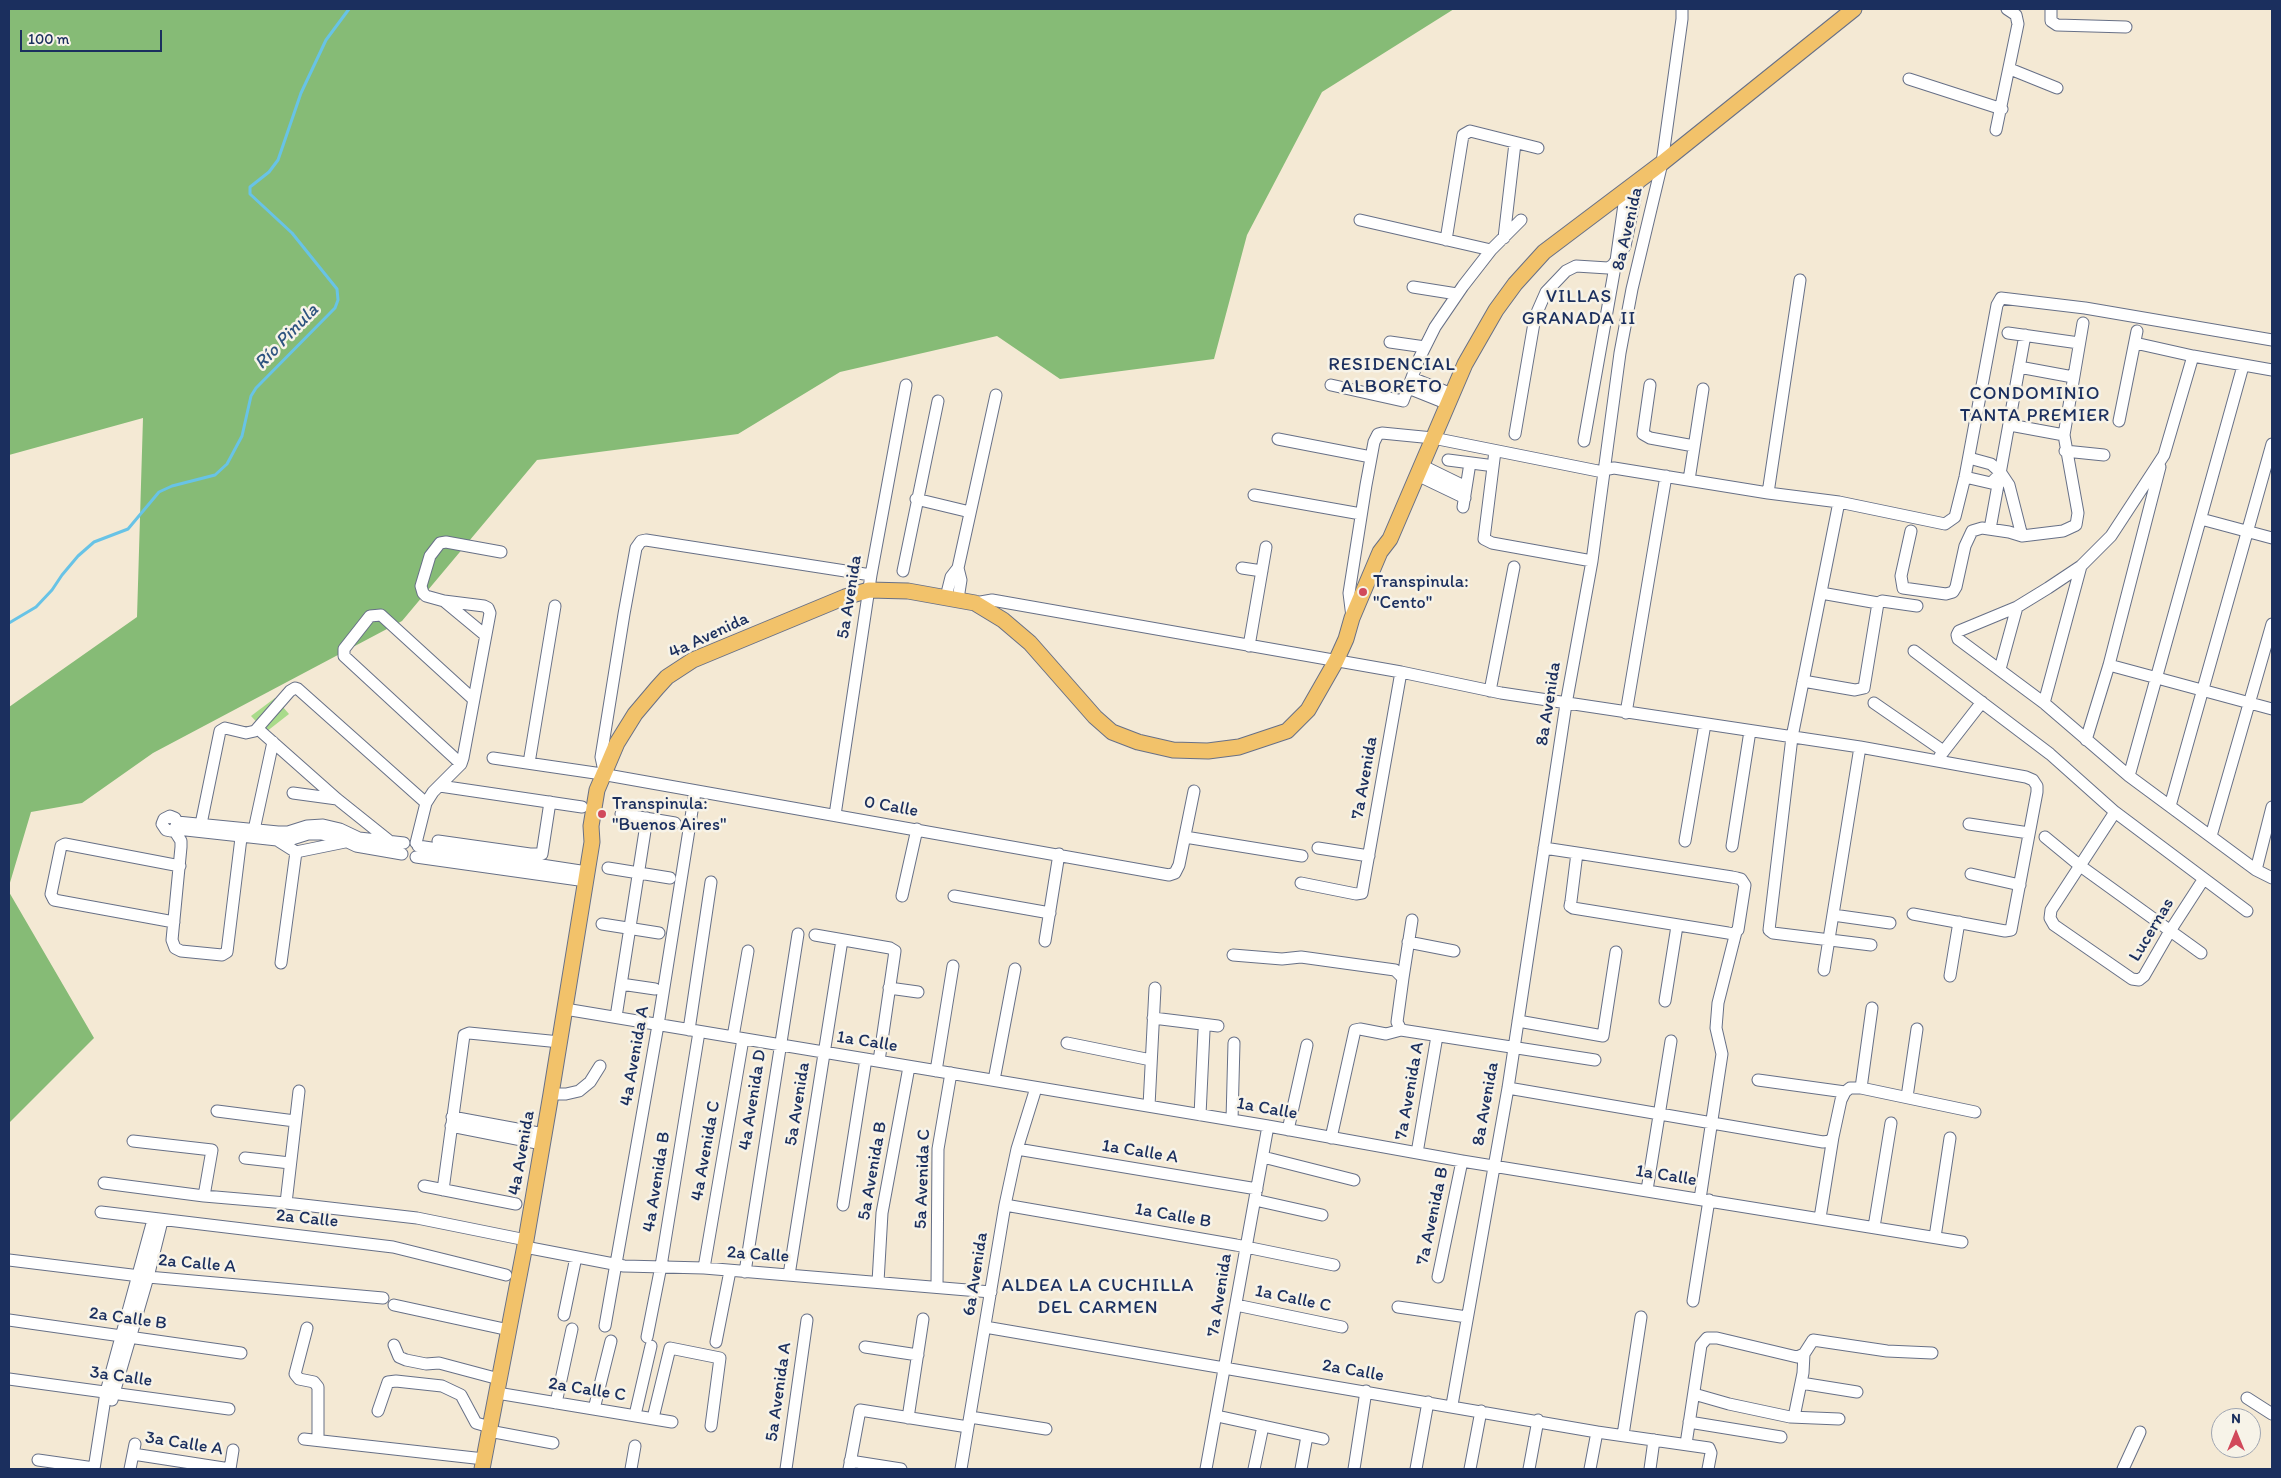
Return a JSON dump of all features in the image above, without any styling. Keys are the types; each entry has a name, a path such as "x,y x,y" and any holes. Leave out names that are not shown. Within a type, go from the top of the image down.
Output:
{"main road":[{"path":"869,582 975,603 1003,620 1030,643 1095,717 1112,732 1138,742 1173,750 1208,751 1238,747 1287,731 1308,710 1336,661 1380,552 1390,539 1450,399 1482,333 1515,284 1544,252 1662,162 1854,9"},
{"path":"1346,639 1361,621 1389,556 1390,539"},
{"name":"4a Avenida","path":"483,1464 526,1244 560,1042 592,842 590,834 592,812 617,743 635,714 656,688 679,669 869,582"}],"street":[{"name":"8a Avenida","path":"1452,1405 1508,1088 1566,704 1592,561 1622,344 1632,289 1662,162 1682,9"},
{"path":"1996,130 2002,109 2018,24 2016,15 2007,9"},
{"path":"2051,9 2050,21 2057,25 2126,27"},
{"path":"2010,69 2057,88"},
{"path":"1909,79 2002,109"},
{"path":"1446,240 1464,135 1470,131 1538,148"},
{"path":"1504,238 1515,143"},
{"path":"1515,434 1535,317 1546,292 1566,271 1576,266 1608,268 1616,261 1625,246 1639,180"},
{"path":"1584,441 1616,261 1626,190"},
{"path":"1360,220 1491,250"},
{"path":"1332,385 1403,401 1435,327 1457,294 1491,250 1521,220"},
{"path":"1768,493 1800,280"},
{"path":"1413,287 1457,294"},
{"path":"1352,618 1349,593 1361,514 1376,437 1382,433 1432,438 1598,471 1614,468 1768,493 1839,502 1945,524 1956,516 1969,458 1997,305 2001,298 2085,308 2272,338"},
{"path":"1911,531 1901,576 1903,588 1946,594 1953,592 1956,587 1968,538 1972,531 1982,528 2022,536 2063,531 2076,525 2078,513 2065,451 2064,435 2083,323"},
{"path":"2008,333 2079,343"},
{"path":"1990,529 2010,425 2024,335"},
{"path":"2120,421 2136,337 2193,356 2272,370"},
{"path":"1390,342 1425,347"},
{"path":"2086,740 2109,665 2164,455 2193,356"},
{"path":"2129,776 2243,366"},
{"path":"2019,367 2073,377"},
{"path":"1410,383 1450,399"},
{"name":"5a Avenida","path":"835,815 869,582 906,385"},
{"path":"1650,385 1644,434 1650,438 1694,446"},
{"path":"1689,480 1703,389"},
{"path":"952,598 951,577 958,568 996,394"},
{"path":"902,571 938,401"},
{"path":"2010,425 2064,435"},
{"path":"1278,439 1371,457"},
{"path":"2170,806 2272,444"},
{"path":"1495,451 1484,539 1492,543 1592,561"},
{"path":"2065,451 2104,455"},
{"path":"2164,455 2112,536 2081,566 2017,607 1959,631 1956,635 2044,703 2129,776 2256,870 2272,878"},
{"path":"1969,458 1991,464 2001,473 2009,485 2022,536"},
{"path":"1448,460 1487,466"},
{"path":"1419,470 1465,497 1470,463"},
{"path":"1965,477 1991,483 2001,473"},
{"path":"1626,713 1666,476"},
{"path":"1254,495 1361,514"},
{"path":"916,499 970,512"},
{"path":"1839,502 1792,737 1769,930 1773,933 1871,945"},
{"path":"2201,519 2272,538"},
{"name":"4a Avenida","path":"605,772 601,756 636,548 641,541 646,540 869,582"},
{"path":"409,847 419,827 426,803 461,764 490,613 488,608 426,596 421,586 430,556 440,543 446,542 501,552"},
{"path":"1249,646 1266,547"},
{"path":"2044,703 2081,566"},
{"path":"1242,568 1262,571"},
{"path":"1490,690 1514,568"},
{"path":"1821,593 1878,603 1882,601 1917,606"},
{"path":"975,603 992,600 1401,672 1566,704 1860,747 1940,755 2033,780 2037,786 2037,792 2011,930 2005,931 1913,914"},
{"path":"444,601 485,635"},
{"path":"1803,681 1855,690 1864,688 1878,603"},
{"path":"529,763 555,606"},
{"path":"2000,669 2017,607"},
{"path":"461,764 344,656 344,648 370,616 381,615 473,700"},
{"path":"2211,836 2272,624"},
{"path":"1914,651 2050,754 2114,812 2247,911"},
{"path":"2109,665 2272,709"},
{"name":"7a Avenida","path":"1301,883 1356,894 1362,893 1401,672"},
{"path":"201,824 220,731 225,728 251,733 258,729 290,691 298,689 426,803"},
{"path":"1940,755 1982,702"},
{"path":"1874,703 1940,755"},
{"path":"1685,841 1705,724"},
{"path":"258,729 338,798 409,847"},
{"path":"1732,846 1750,731"},
{"path":"254,830 273,742"},
{"path":"1824,970 1860,747"},
{"name":"0 Calle","path":"493,758 605,772 695,792 917,829 1169,875 1178,871 1184,838"},
{"path":"440,786 582,807"},
{"path":"1194,791 1184,838 1302,856"},
{"path":"293,792 338,798"},
{"name":"4a Avenida A","path":"605,1326 658,1025 695,792"},
{"path":"438,841 542,854 550,802"},
{"path":"2256,870 2272,808"},
{"path":"2079,865 2114,812"},
{"path":"621,814 676,823"},
{"path":"616,1016 647,818"},
{"path":"176,827 201,824 283,832 307,826 323,825 340,829 359,838 587,876"},
{"path":"1969,824 2029,833"},
{"path":"176,827 241,838 277,840 289,840 315,834 337,837 345,842"},
{"path":"176,827 181,841 172,944 178,950 225,954 228,947 241,838"},
{"path":"902,896 917,829"},
{"path":"2045,837 2079,865 2201,954"},
{"path":"277,840 296,852 345,842 409,847"},
{"path":"174,922 54,900 52,894 61,846 65,844 180,866"},
{"path":"1318,848 1369,856"},
{"path":"1544,848 1740,880 1745,885 1740,926 1736,932 1718,1003 1716,1028 1722,1054 1711,1124 1693,1301"},
{"path":"281,963 296,852"},
{"path":"1577,853 1570,906 1573,908 1676,926 1728,933 1736,932"},
{"path":"1045,941 1059,854"},
{"name":"Lucernas","path":"2079,865 2051,910 2050,918 2054,925 2132,979 2139,980 2144,976 2170,930 2204,880"},
{"path":"608,868 670,878"},
{"path":"1971,874 2020,885"},
{"name":"4a Avenida B","path":"635,1415 661,1266 694,1031 712,882"},
{"path":"954,896 1050,913"},
{"path":"1833,915 1890,923"},
{"path":"1400,1030 1396,1022 1412,920"},
{"path":"1950,976 1958,922"},
{"path":"602,924 659,933"},
{"path":"1665,1001 1676,926"},
{"name":"4a Avenida D","path":"745,1272 779,1045 798,934"},
{"path":"815,935 893,949 896,955 889,988 879,1061"},
{"name":"5a Avenida","path":"789,1275 842,940"},
{"path":"1408,942 1454,951"},
{"name":"4a Avenida C","path":"704,1268 738,1038 748,951"},
{"path":"1518,1021 1603,1036 1616,952"},
{"path":"1233,955 1282,959 1301,957 1362,965 1395,970 1402,978"},
{"path":"936,1071 953,966"},
{"path":"994,1080 1015,969"},
{"path":"621,984 655,989"},
{"path":"889,988 918,992"},
{"path":"1148,1106 1155,988"},
{"path":"1861,1088 1872,1008"},
{"name":"1a Calle","path":"565,1009 1268,1126 1462,1161 1962,1242"},
{"path":"1153,1018 1218,1026"},
{"path":"1332,1138 1355,1030 1360,1029 1386,1034 1400,1030 1595,1060"},
{"path":"1907,1098 1917,1029"},
{"path":"1200,1115 1204,1031"},
{"path":"443,1190 464,1035 469,1032 560,1042"},
{"name":"7a Avenida A","path":"1417,1153 1437,1036"},
{"path":"1647,1190 1672,1041"},
{"path":"1067,1043 1151,1060"},
{"path":"1232,1120 1234,1043"},
{"path":"1288,1130 1307,1045"},
{"path":"843,1205 866,1059"},
{"path":"551,1094 566,1094 579,1090 590,1082 600,1066"},
{"name":"5a Avenida B","path":"878,1282 882,1213 909,1066"},
{"name":"5a Avenida C","path":"937,1286 938,1149 951,1073"},
{"path":"1758,1080 1845,1092"},
{"name":"6a Avenida","path":"961,1469 1005,1205 1017,1149 1036,1088"},
{"path":"1508,1088 1813,1141 1830,1141 1833,1137"},
{"path":"1820,1218 1833,1137 1845,1092 1850,1088 1861,1088 1975,1112"},
{"path":"286,1203 299,1091"},
{"path":"218,1111 295,1121"},
{"path":"451,1122 543,1139"},
{"path":"1874,1227 1891,1123"},
{"name":"7a Avenida","path":"1206,1469 1268,1126"},
{"path":"1935,1237 1950,1138"},
{"path":"133,1141 212,1150 204,1196"},
{"name":"1a Calle A","path":"1017,1149 1256,1194 1322,1215"},
{"path":"1263,1157 1354,1180"},
{"path":"245,1158 290,1163"},
{"name":"7a Avenida B","path":"1438,1277 1462,1161"},
{"name":"2a Calle","path":"104,1183 204,1196 417,1218 616,1265 704,1268 937,1286 990,1292"},
{"path":"424,1186 516,1204"},
{"name":"1a Calle B","path":"1005,1205 1246,1247 1334,1266"},
{"name":"2a Calle","path":"101,1212 393,1247 506,1275"},
{"path":"38,1460 94,1469 102,1422 144,1276 157,1220"},
{"path":"564,1315 576,1257"},
{"name":"2a Calle A","path":"9,1260 144,1276 383,1298"},
{"path":"716,1342 730,1270"},
{"path":"394,1305 509,1330"},
{"name":"1a Calle C","path":"1236,1305 1342,1327"},
{"path":"1398,1307 1467,1317"},
{"path":"1622,1435 1641,1317"},
{"path":"908,1418 923,1319"},
{"name":"2a Calle B","path":"9,1320 242,1353"},
{"name":"5a Avenida A","path":"786,1469 808,1320"},
{"name":"2a Calle","path":"985,1327 1452,1405 1597,1432 1709,1448 1711,1453 1708,1469"},
{"path":"308,1328 295,1374 299,1379 314,1382 318,1388 318,1440"},
{"path":"556,1402 572,1329"},
{"path":"1686,1444 1702,1342 1706,1338 1717,1338 1786,1356 1797,1357 1804,1354"},
{"path":"1794,1417 1801,1383 1804,1354 1813,1340 1887,1351 1932,1353"},
{"path":"594,1409 611,1341"},
{"name":"2a Calle C","path":"394,1344 399,1357 406,1360 426,1364 439,1363 498,1386 556,1402 672,1422"},
{"path":"865,1347 918,1355"},
{"path":"653,1418 670,1348 720,1358 711,1426"},
{"name":"3a Calle","path":"9,1379 229,1409"},
{"path":"378,1411 388,1382 396,1381 442,1386 460,1395 476,1422 490,1429 553,1443"},
{"path":"1801,1383 1857,1392"},
{"path":"1354,1469 1366,1391"},
{"path":"1694,1394 1758,1411 1794,1417 1839,1419"},
{"path":"2247,1398 2272,1414"},
{"path":"1416,1469 1428,1402"},
{"path":"901,1469 850,1465 860,1410 908,1418 1046,1429"},
{"path":"1470,1469 1481,1411"},
{"path":"1216,1416 1323,1439"},
{"path":"1529,1469 1538,1420"},
{"path":"1689,1422 1781,1437"},
{"path":"1254,1469 1263,1426"},
{"path":"1590,1469 1597,1432"},
{"path":"2123,1469 2140,1432"},
{"path":"1301,1469 1307,1436"},
{"path":"304,1438 483,1464"},
{"path":"1650,1469 1654,1440"},
{"path":"631,1469 635,1446"},
{"name":"3a Calle A","path":"130,1469 134,1449 230,1469"},
{"path":"230,1469 233,1450"}],"green space":[{"path":"9,9 1454,9 1322,92 1247,235 1214,359 1060,379 997,336 840,372 738,434 537,460 402,621 153,753 82,803 31,812 9,886 9,707 137,617 143,418 9,455"},
{"path":"275,698 289,714 266,732 251,716"},
{"path":"9,892 94,1038 9,1123"}],"waterway":[{"name":"Río Pinula","path":"9,623 36,607 52,590 78,556 94,542 128,529 159,492 172,486 215,475 227,464 242,436 251,396 256,388 335,308 338,300 337,289 292,233 250,194 250,187 269,172 278,160 301,93 326,40 349,9"}],"place":[{"name":"Transpinula: \"Cento\"","path":"1363,592"},
{"name":"Transpinula: \"Buenos Aires\"","path":"602,814"}],"district":[{"name":"VILLAS GRANADA II","path":"1579,308"},
{"name":"RESIDENCIAL ALBORETO","path":"1392,376"},
{"name":"CONDOMINIO TANTA PREMIER","path":"2035,405"},
{"name":"ALDEA LA CUCHILLA DEL CARMEN","path":"1098,1297"}]}
